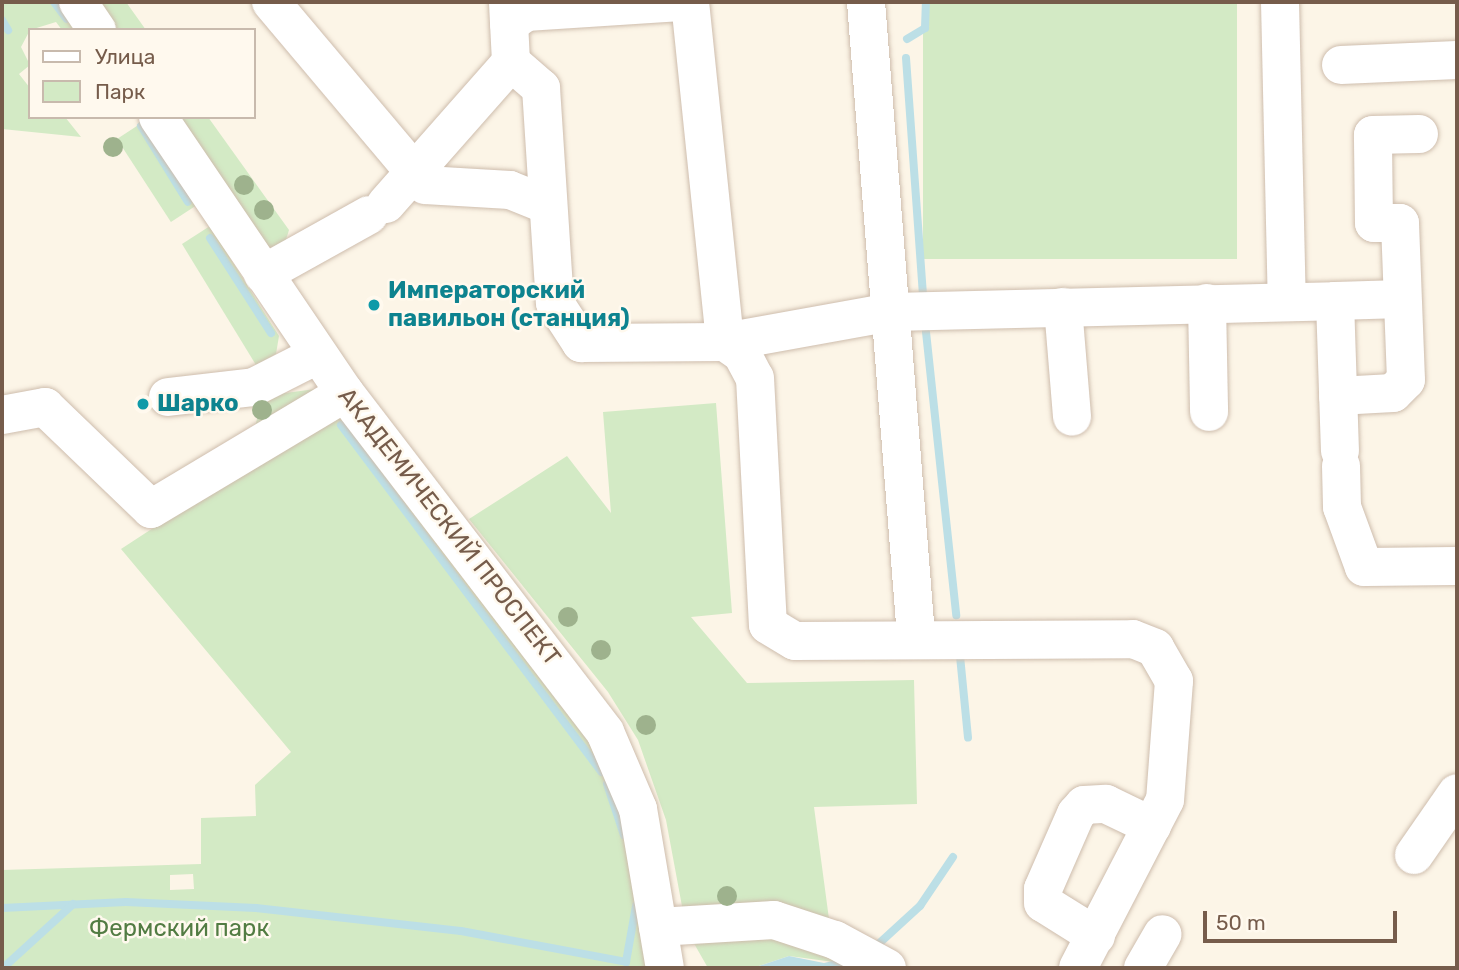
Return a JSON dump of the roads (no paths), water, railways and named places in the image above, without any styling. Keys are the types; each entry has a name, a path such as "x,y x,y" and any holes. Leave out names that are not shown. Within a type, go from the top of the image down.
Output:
{"street":[{"path":"78,2 96,28"},
{"path":"271,2 413,172 443,189 510,190 547,205"},
{"path":"262,274 378,209 510,62 509,13 678,2"},
{"path":"690,2 724,342"},
{"path":"866,2 916,636"},
{"path":"1280,2 1287,302"},
{"path":"1340,65 1457,60"},
{"path":"510,62 541,88 555,303 581,343 724,342 891,312 1402,299"},
{"name":"АКАДЕМИЧЕСКИЙ ПРОСПЕКТ","path":"159,119 317,355 605,732 638,809 665,968"},
{"path":"1338,396 1393,393 1406,380 1400,223 1374,223 1373,135 1419,134"},
{"path":"1335,301 1342,507 1364,566 1457,566"},
{"path":"1207,303 1209,412"},
{"path":"1063,307 1072,417"},
{"path":"724,342 743,354 755,378 768,625 794,641 916,636 1133,639 1155,648 1174,681 1165,800 1087,952 1043,903 1043,888 1076,814 1084,805 1106,803 1152,825"},
{"path":"168,397 254,387 317,355"},
{"path":"2,415 45,407 151,509 345,393"},
{"path":"1414,855 1457,793"},
{"path":"658,927 774,920 835,940 887,968"},
{"path":"1143,968 1163,934"}],"water":[{"path":"789,956 824,963 845,958 857,968 753,968"}],"waterway":[{"path":"54,2 67,19"},
{"path":"907,39 925,28 926,2"},
{"path":"2,20 8,30"},
{"path":"906,58 923,295"},
{"path":"141,126 188,202"},
{"path":"210,238 271,333"},
{"path":"926,332 956,615"},
{"path":"341,425 602,772"},
{"path":"960,656 968,738"},
{"path":"607,784 624,835"},
{"path":"873,949 920,906 953,857"},
{"path":"2,908 126,902 256,908 461,931 626,962 636,906"},
{"path":"3,968 73,904"}],"place":[{"name":"Императорский павильон (станция)","path":"374,305"},
{"name":"Шарко","path":"143,404"}],"park label":[{"name":"Фермский парк","path":"179,929"}]}
